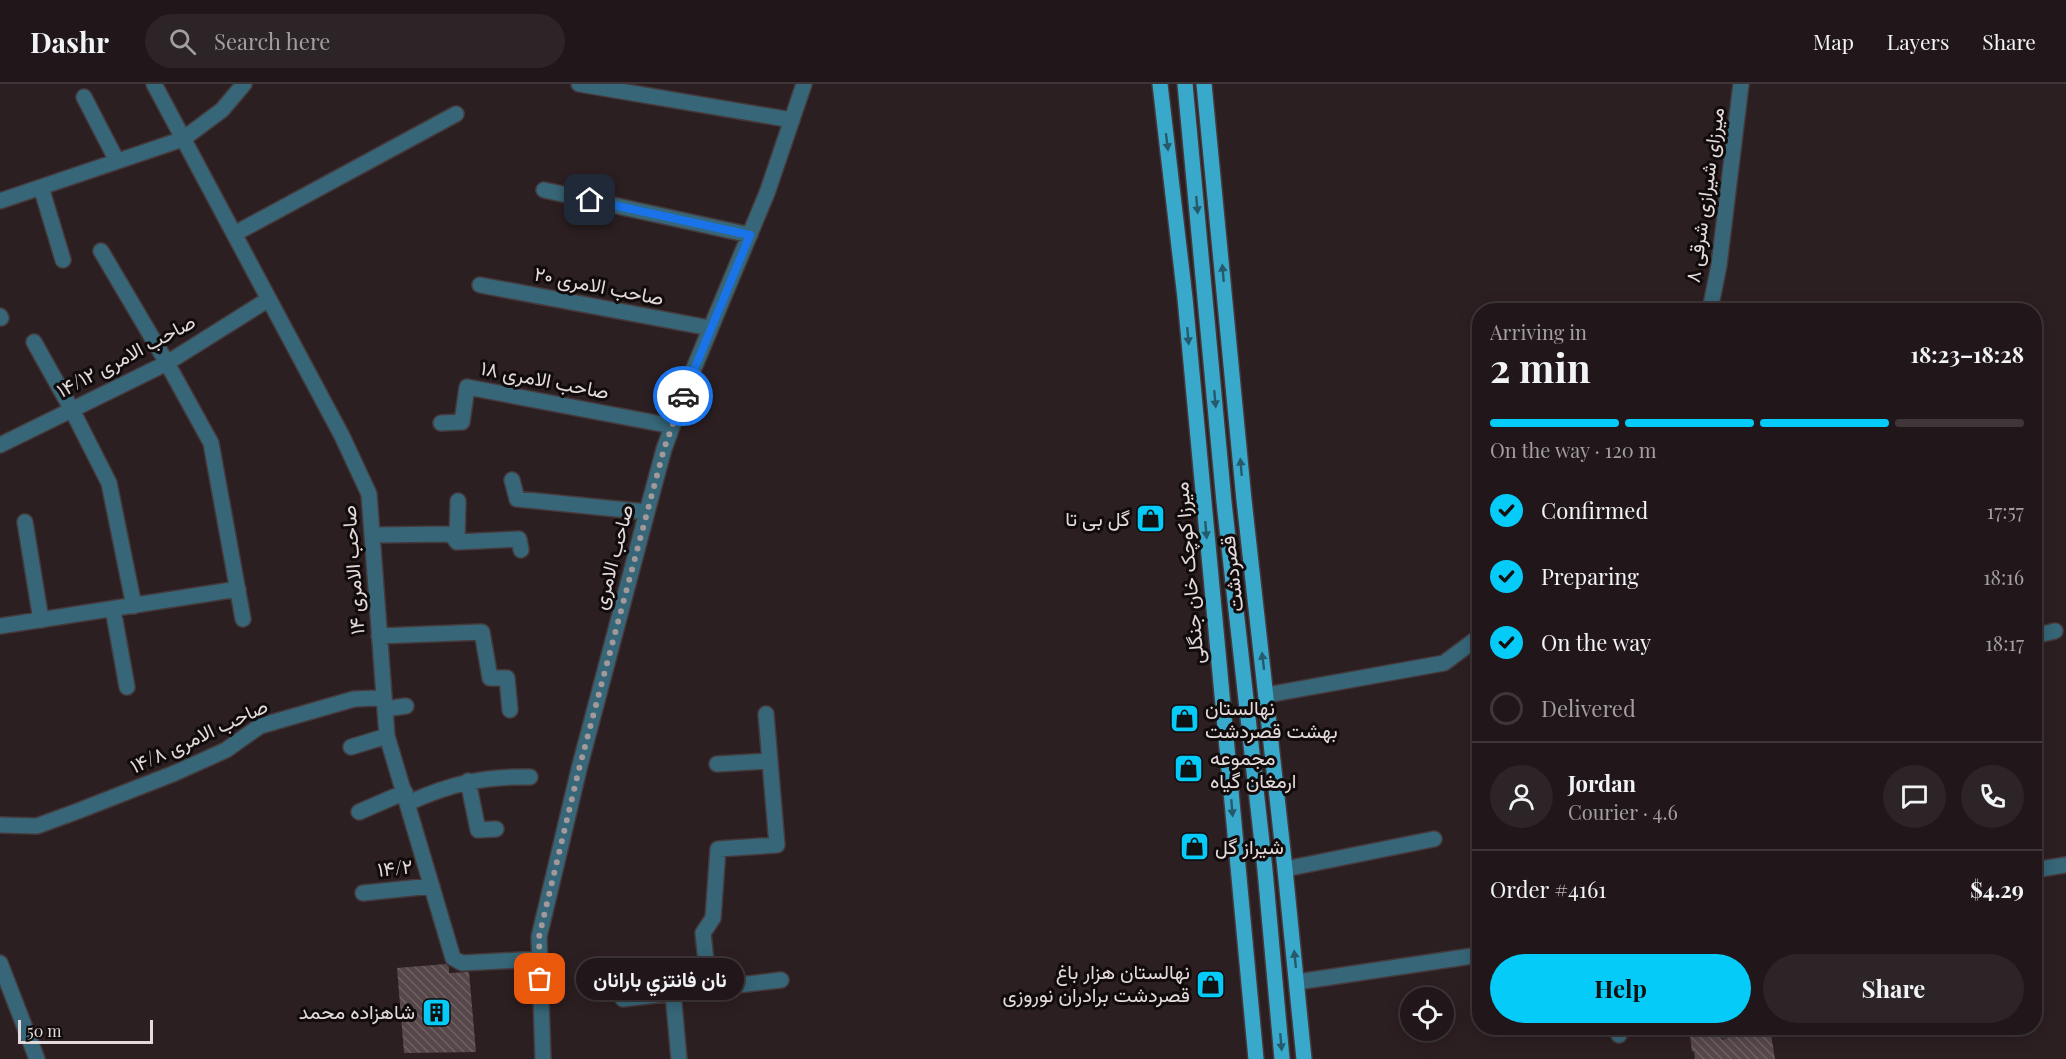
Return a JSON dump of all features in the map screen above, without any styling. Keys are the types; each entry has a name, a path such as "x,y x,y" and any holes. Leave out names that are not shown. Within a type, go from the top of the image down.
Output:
{"main road":[{"name":"میرزا کوچک خان جنگلی","path":"1160,84 1185,298 1254,1059"},
{"name":"قصردشت","path":"1185,84 1224,502 1265,870 1282,1059"},
{"name":"قصردشت","path":"1204,84 1244,500 1267,696 1304,1059"},
{"path":"1204,504 1224,502"},
{"path":"1265,870 1285,869"},
{"path":"1276,983 1297,982"}],"street":[{"name":"۱۴ صاحب الامری","path":"154,84 342,436 369,494 387,735 453,958 462,963 540,959"},
{"path":"0,201 183,139 222,110 244,84"},
{"path":"579,84 792,120"},
{"name":"صاحب الامری","path":"543,1059 539,937 579,769 647,512 688,380 767,193 804,84"},
{"name":"۸ میرزای شیرازی شرقی","path":"1711,303 1719,265 1741,84"},
{"path":"84,97 117,161"},
{"path":"234,234 456,114"},
{"path":"41,187 63,260"},
{"path":"544,190 750,235"},
{"path":"102,251 211,443 243,620"},
{"name":"۲۰ صاحب الامری","path":"480,285 710,328"},
{"name":"۱۴/۱۲ صاحب الامری","path":"0,445 167,363 269,299"},
{"path":"34,342 109,483 134,606"},
{"name":"۱۸ صاحب الامری","path":"441,423 462,422 467,387 672,426"},
{"path":"512,480 517,499 647,512"},
{"path":"457,542 458,501"},
{"path":"25,522 41,620"},
{"path":"372,535 451,534 457,542"},
{"path":"457,542 519,539 521,550"},
{"path":"0,627 238,590"},
{"path":"113,609 127,687"},
{"path":"2042,634 2055,631"},
{"path":"379,636 482,632 490,678 507,678 510,710"},
{"path":"1267,696 1444,663 1472,642"},
{"name":"صاحب الامری ۱۴/۸","path":"0,825 37,826 176,774 226,750 261,726 354,699 377,698 384,705 406,706"},
{"path":"709,988 703,933 713,918 718,849 777,845 766,714"},
{"path":"351,747 387,735"},
{"path":"717,764 770,761"},
{"path":"359,812 468,781 500,776 530,777"},
{"path":"468,781 478,830 496,829"},
{"path":"1285,869 1434,839"},
{"path":"2042,869 2066,865"},
{"name":"۱۴/۲","path":"363,893 432,886"},
{"path":"1297,982 1472,956"},
{"path":"0,963 38,1059"},
{"path":"623,999 781,980"},
{"path":"674,993 679,1059"}],"building":[{"name":"شاهزاده محمد","path":"446,964 449,967 449,973 469,972 476,1052 404,1053 397,968"},
{"path":"1690,1035 1716,1035 1723,1040 1732,1035 1771,1035 1775,1059 1695,1059 1694,1051 1692,1052"}],"way so far":[{"path":"540,979 539,937 579,769 664,449 683,396"}],"place":[{"name":"گل بی تا","path":"1151,519"},
{"name":"نهالستان بهشت قصردشت","path":"1184,719"},
{"name":"مجموعه ارمغان گیاه","path":"1189,769"},
{"name":"شیراز گل","path":"1194,847"},
{"name":"نان فانتزي بارانان","path":"540,979"},
{"name":"نهالستان هزار باغ قصردشت برادران نوروزی","path":"1211,984"},
{"name":"شاهزاده محمد","path":"436,1012"}],"route":[{"path":"590,200 750,235 683,396"}]}
